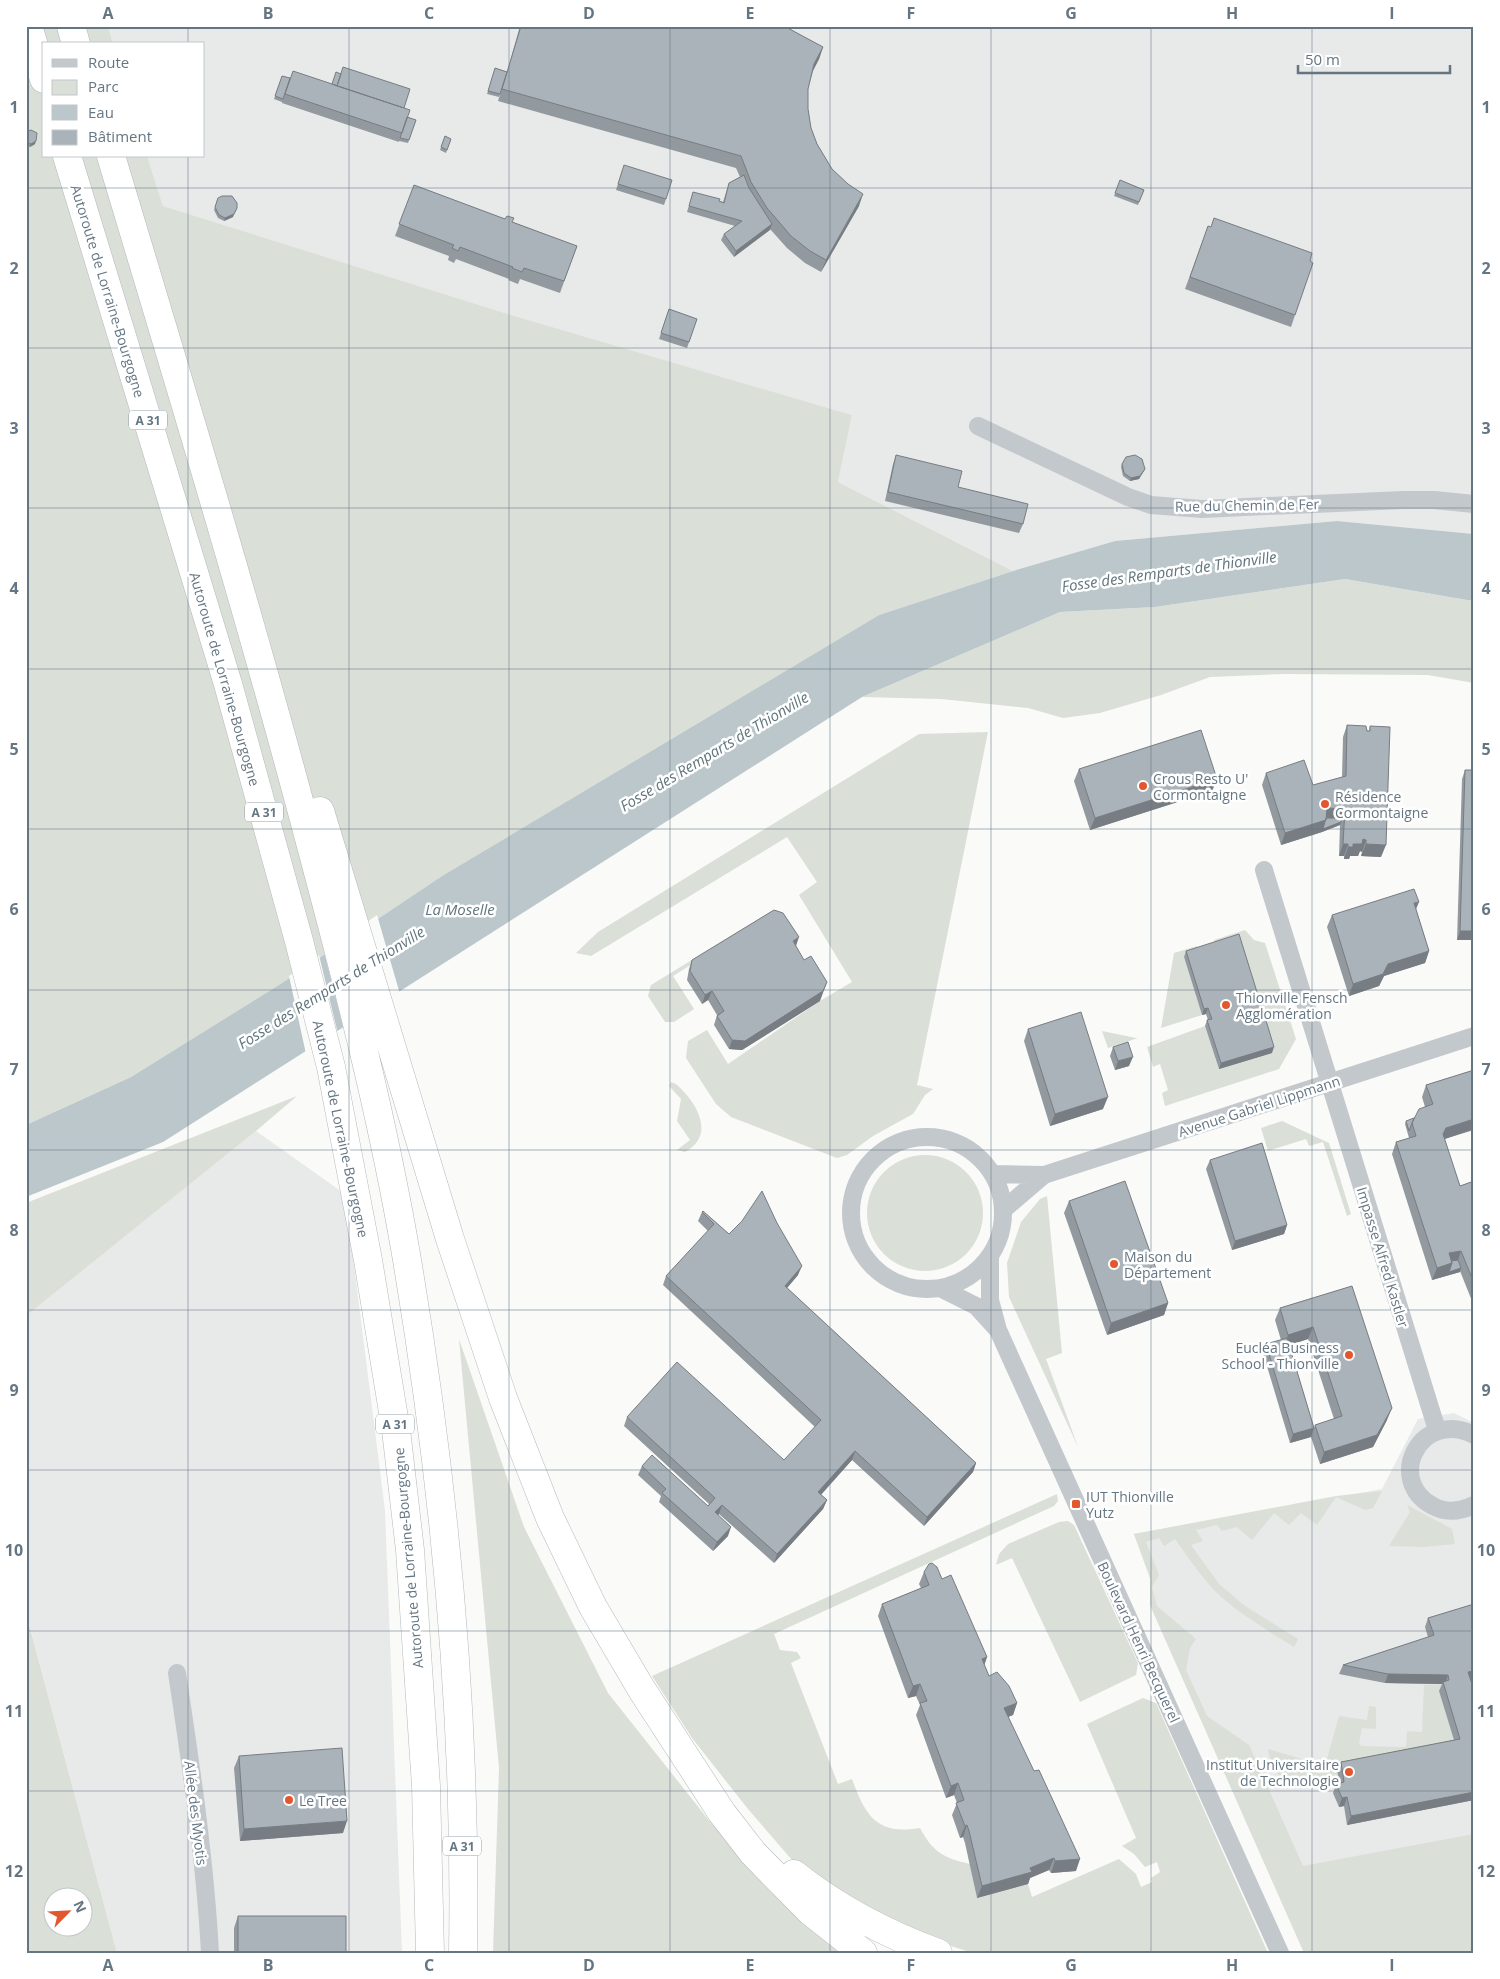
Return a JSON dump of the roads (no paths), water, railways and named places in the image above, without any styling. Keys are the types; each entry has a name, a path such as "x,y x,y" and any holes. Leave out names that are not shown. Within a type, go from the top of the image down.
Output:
{"highway":[{"path":"71,26 75,42"},
{"path":"28,28 42,73"},
{"name":"Autoroute de Lorraine-Bourgogne","path":"68,158 228,684 299,941 331,1067 368,1260 396,1430 410,1550 426,1786 430,1953"},
{"name":"A 31","path":"112,158 274,708 305,763 341,917 362,1045 405,1250 426,1380 445,1530 460,1740 463,1953"},
{"path":"341,917 387,1034 450,1239 503,1398 550,1518 593,1607 670,1734 722,1813 753,1853 810,1911 864,1953"},
{"path":"670,1734 732,1811 762,1844 794,1874 823,1897 903,1940 938,1953"},
{"path":"416,1953 426,1786"}],"street":[{"name":"Rue du Chemin de Fer","path":"978,426 1128,497 1151,505 1202,509 1403,500 1434,500 1474,504"},
{"name":"Impasse Alfred Kastler","path":"1264,870 1437,1430"},
{"name":"Avenue Gabriel Lippmann","path":"992,1174 1044,1175 1474,1036"},
{"path":"932,1137 952,1141 970,1150 992,1174 1000,1192 1003,1210 1000,1234 990,1256 974,1274 954,1285 932,1290 909,1288 888,1280 870,1265 858,1247 851,1225 851,1203 857,1181 870,1162 888,1147 909,1138 932,1137"},
{"name":"Avenue Gabriel Lippmann","path":"1003,1210 1044,1175"},
{"name":"Boulevard Henri Becquerel","path":"990,1256 990,1300 998,1330 1280,1953"},
{"name":"Boulevard Henri Becquerel","path":"940,1288 976,1306 998,1330"},
{"path":"1474,1435 1464,1430 1450,1428 1437,1430 1426,1436 1418,1445 1412,1456 1410,1468 1412,1481 1417,1493 1426,1502 1438,1509 1464,1510 1474,1504"},
{"name":"Allée des Myotis","path":"178,1673 194,1781 208,1907 210,1953"}],"water":[{"name":"La Moselle","path":"1337,521 1474,534 1474,600 1345,579 1155,607 1060,612 862,697 163,1142 26,1197 26,1125 131,1077 282,983 442,876 879,615 1013,571 1115,541"}],"place":[{"name":"Crous Resto U' Cormontaigne","path":"1143,786"},
{"name":"Résidence Cormontaigne","path":"1325,804"},
{"name":"Thionville Fensch Agglomération","path":"1226,1005"},
{"name":"Maison du Département","path":"1114,1264"},
{"name":"Eucléa Business School - Thionville","path":"1349,1355"},
{"name":"IUT Thionville Yutz","path":"1076,1504"},
{"name":"Institut Universitaire de Technologie","path":"1349,1772"},
{"name":"Le Tree","path":"289,1800"}],"water label":[{"name":"Fosse des Remparts de Thionville","path":"1169,571"},
{"name":"Fosse des Remparts de Thionville","path":"714,751"},
{"name":"Fosse des Remparts de Thionville","path":"331,987"}]}
